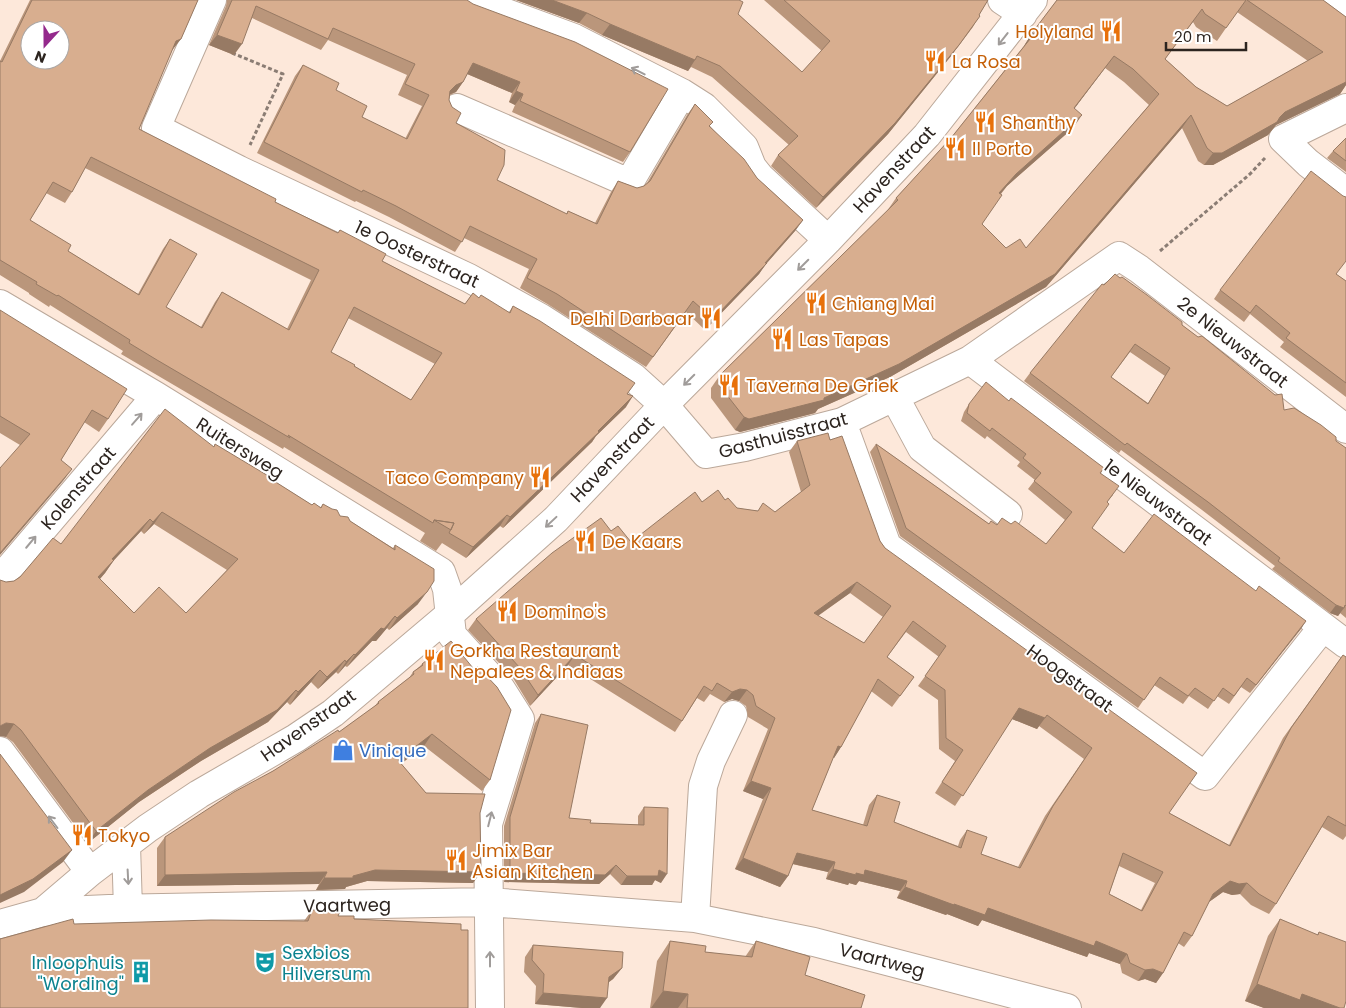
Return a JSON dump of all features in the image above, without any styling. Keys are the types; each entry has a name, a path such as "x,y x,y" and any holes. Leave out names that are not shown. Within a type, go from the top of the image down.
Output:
{"street":[{"name":"1e Oosterstraat","path":"212,0 156,128 239,170 477,282 541,318 633,377 664,405"},
{"path":"471,0 574,38 682,93 704,107 744,147 752,166 760,177 828,240"},
{"path":"1323,0 1346,17"},
{"name":"Havenstraat","path":"43,912 86,867 126,845 199,794 253,764 333,713 450,622 556,518 664,405 828,240 927,135 1019,5"},
{"path":"457,108 629,183 682,93"},
{"path":"1346,108 1283,140 1308,163 1346,192"},
{"name":"Gasthuisstraat","path":"664,405 706,454 746,452 842,422 970,360 1129,263"},
{"name":"2e Nieuwstraat","path":"1129,263 1346,429"},
{"name":"Ruitersweg","path":"0,304 156,396 441,572 447,589 450,622"},
{"name":"1e Nieuwstraat","path":"970,360 1346,644"},
{"name":"Kolenstraat","path":"0,579 156,396"},
{"path":"894,396 922,448 1008,514"},
{"name":"Hoogstraat","path":"842,422 886,546 1205,776 1323,628"},
{"path":"450,622 452,636 501,689 520,719 488,824 490,1008"},
{"path":"695,918 703,786 711,761 733,714"},
{"path":"0,751 86,867"},
{"path":"126,845 128,908"},
{"name":"Vaartweg","path":"0,924 43,912 128,908 489,902 695,918 814,942 1067,1008"}],"path":[{"path":"195,38 283,74 239,170"},
{"path":"1129,263 1250,174 1283,140"}],"building":[{"path":"32,0 198,0 181,39 176,41 139,129 276,199 275,202 338,233 340,230 386,254 382,261 465,304 473,293 479,298 481,295 510,313 513,306 540,321 635,383 627,394 633,396 599,432 510,517 507,515 473,547 449,533 454,523 434,520 433,523 288,435 290,438 129,343 130,340 58,295 36,284 37,282 0,260 0,61 2,62 20,25 20,70 70,70 70,20 22,20","holes":["91,157 319,270 289,330 222,292 202,328 166,307 197,254 170,239 139,295 68,251 71,245 30,220 53,182 72,192","354,307 442,353 411,400 331,352"]},
{"path":"232,0 467,0 473,4 575,42 668,89 630,152 520,101 523,94 516,91 520,82 473,63 463,82 456,85 450,91 449,100 452,107 461,113 456,123 505,150 504,165 497,180 567,214 568,211 597,224 618,181 637,188 644,186 650,181 695,104 713,122 709,126 744,159 757,178 803,220 765,263 767,263 713,319 693,301 653,357 557,294 527,278 537,259 470,226 462,242 396,206 363,190 362,192 264,142 303,65 339,83 336,90 367,106 362,117 407,139 429,95 405,84 415,64 333,28 328,39 256,6 242,44 217,35"},
{"path":"552,0 739,0 743,2 738,14 802,72 830,41 784,0 988,0 980,16 959,45 895,123 823,197 778,155 798,136 720,66 697,56 695,60 587,13"},
{"path":"1057,0 1246,0 1226,28 1205,14 1202,9 1165,59 1196,87 1227,106 1323,52 1247,0 1323,0 1346,17 1346,82 1285,112 1277,122 1222,153 1213,153 1207,148 1191,115 1055,274 899,364 824,398 824,400 749,419 744,417 719,385 720,375 898,200 896,198 951,138 1034,34 1032,33","holes":["1114,56 1133,69 1159,94 1026,248 1020,239 1006,248 982,224 1002,195 999,193 1016,174 1082,115 1074,108"]},
{"path":"1346,138 1346,161 1333,151"},
{"path":"1311,171 1346,197 1346,261 1336,274 1346,281 1346,383 1286,338 1290,333 1256,305 1250,313 1220,290"},
{"path":"1115,274 1120,278 1122,277 1182,322 1182,325 1198,337 1202,336 1275,395 1282,394 1284,410 1294,408 1321,425 1336,437 1336,441 1346,448 1346,606 1344,608 1336,605 1278,561 1280,558 1208,502 1127,443 1125,445 1030,373 1102,284 1104,285","holes":["1135,344 1170,368 1148,404 1111,377"]},
{"path":"0,310 127,389 108,419 92,410 61,460 72,469 0,553 0,468 30,434 0,416"},
{"path":"986,382 1009,401 1011,398 1104,468 1100,473 1119,486 1092,528 1124,553 1154,514 1256,591 1259,586 1306,621 1256,685 1247,678 1234,696 1223,688 1214,701 1195,688 1188,696 1160,677 1144,700 906,528 876,444 989,524 991,521 997,525 1002,518 1011,524 1015,521 1046,544 1072,512 1034,481 1041,473 1023,458 1026,454 992,428 990,431 967,413 969,404"},
{"path":"165,409 214,447 215,444 312,505 314,503 321,508 323,504 337,510 340,516 348,517 350,521 395,550 395,545 434,569 434,581 427,592 397,618 395,616 384,629 381,628 355,655 346,662 345,660 327,677 320,670 298,692 296,690 277,710 210,748 148,790 96,831 21,730 14,724 6,723 0,726 0,580 6,582 14,581 20,577 53,538 61,544","holes":["162,512 238,559 186,613 159,587 134,613 98,577 114,560 112,559 150,519 153,522"]},
{"path":"828,433 830,440 842,436 880,541 885,548 1197,773 1169,813 1230,846 1291,728 1343,655 1346,657 1346,826 1328,816 1276,904 1259,894 1247,883 1239,884 1230,881 1213,894 1192,936 1184,932 1163,973 1153,969 1145,970 1130,963 1127,954 1096,941 1094,946 988,908 985,915 905,887 907,881 865,870 864,875 856,873 856,875 833,869 835,862 797,853 788,876 743,858 771,788 751,781 775,718 756,706 753,695 747,690 740,689 732,692 717,683 712,691 704,686 682,721 575,655 538,695 520,668 476,619 552,553 601,518 611,531 618,526 631,542 695,492 702,502 718,490 725,500 728,498 737,508 758,511 763,503 775,512 810,485 797,441","holes":["857,582 891,606 864,643 814,613","913,621 946,646 925,676 945,690 946,738 963,750 942,782 963,796 1019,708 1045,718 1047,715 1092,748 1053,806 1020,868 981,854 987,837 967,830 961,848 894,822 900,802 877,795 867,826 812,810 838,746 841,747 878,679 900,696 914,677 887,657","1123,853 1163,872 1142,911 1109,894"]},
{"path":"434,520 454,523 451,530"},
{"path":"451,641 477,673 477,666 497,687 511,710 490,780 432,734 398,760 426,793 485,794 480,813 481,872 375,870 353,876 353,878 324,878 327,872 165,875 165,837 234,792 273,771 338,730 339,732 379,703"},
{"path":"541,714 588,725 569,818 591,820 590,823 644,825 644,807 668,808 667,874 659,870 658,876 627,876 616,865 605,875 510,873 510,817"},
{"path":"0,754 72,850 33,879 0,895"},
{"path":"341,909 338,916 354,916 354,919 461,924 461,930 468,930 468,1008 0,1008 0,939 73,919 74,924 211,920 308,921 312,910"},
{"path":"1280,919 1318,935 1319,932 1346,942 1346,1001 1344,1008 1302,994 1300,1000 1257,984"},
{"path":"670,941 706,946 705,952 752,957 756,941 805,955 810,957 805,975 865,995 861,1008 687,1008 688,994 663,991"},
{"path":"533,945 623,952 622,968 609,977 607,998 543,993 544,974 532,960"}],"place":[{"name":"Holyland","path":"1111,31"},
{"name":"La Rosa","path":"935,61"},
{"name":"Shanthy","path":"985,122"},
{"name":"Il Porto","path":"955,148"},
{"name":"Chiang Mai","path":"816,303"},
{"name":"Delhi Darbaar","path":"711,318"},
{"name":"Las Tapas","path":"782,339"},
{"name":"Taverna De Griek","path":"729,385"},
{"name":"Taco Company","path":"540,477"},
{"name":"De Kaars","path":"585,541"},
{"name":"Domino's","path":"507,611"},
{"name":"Gorkha Restaurant Nepalees & Indiaas","path":"434,660"},
{"name":"Vinique","path":"343,750"},
{"name":"Tokyo","path":"82,835"},
{"name":"Jimix Bar Asian Kitchen","path":"456,860"},
{"name":"Sexbios Hilversum","path":"265,962"},
{"name":"Inloophuis \"Wording\"","path":"141,972"}]}
